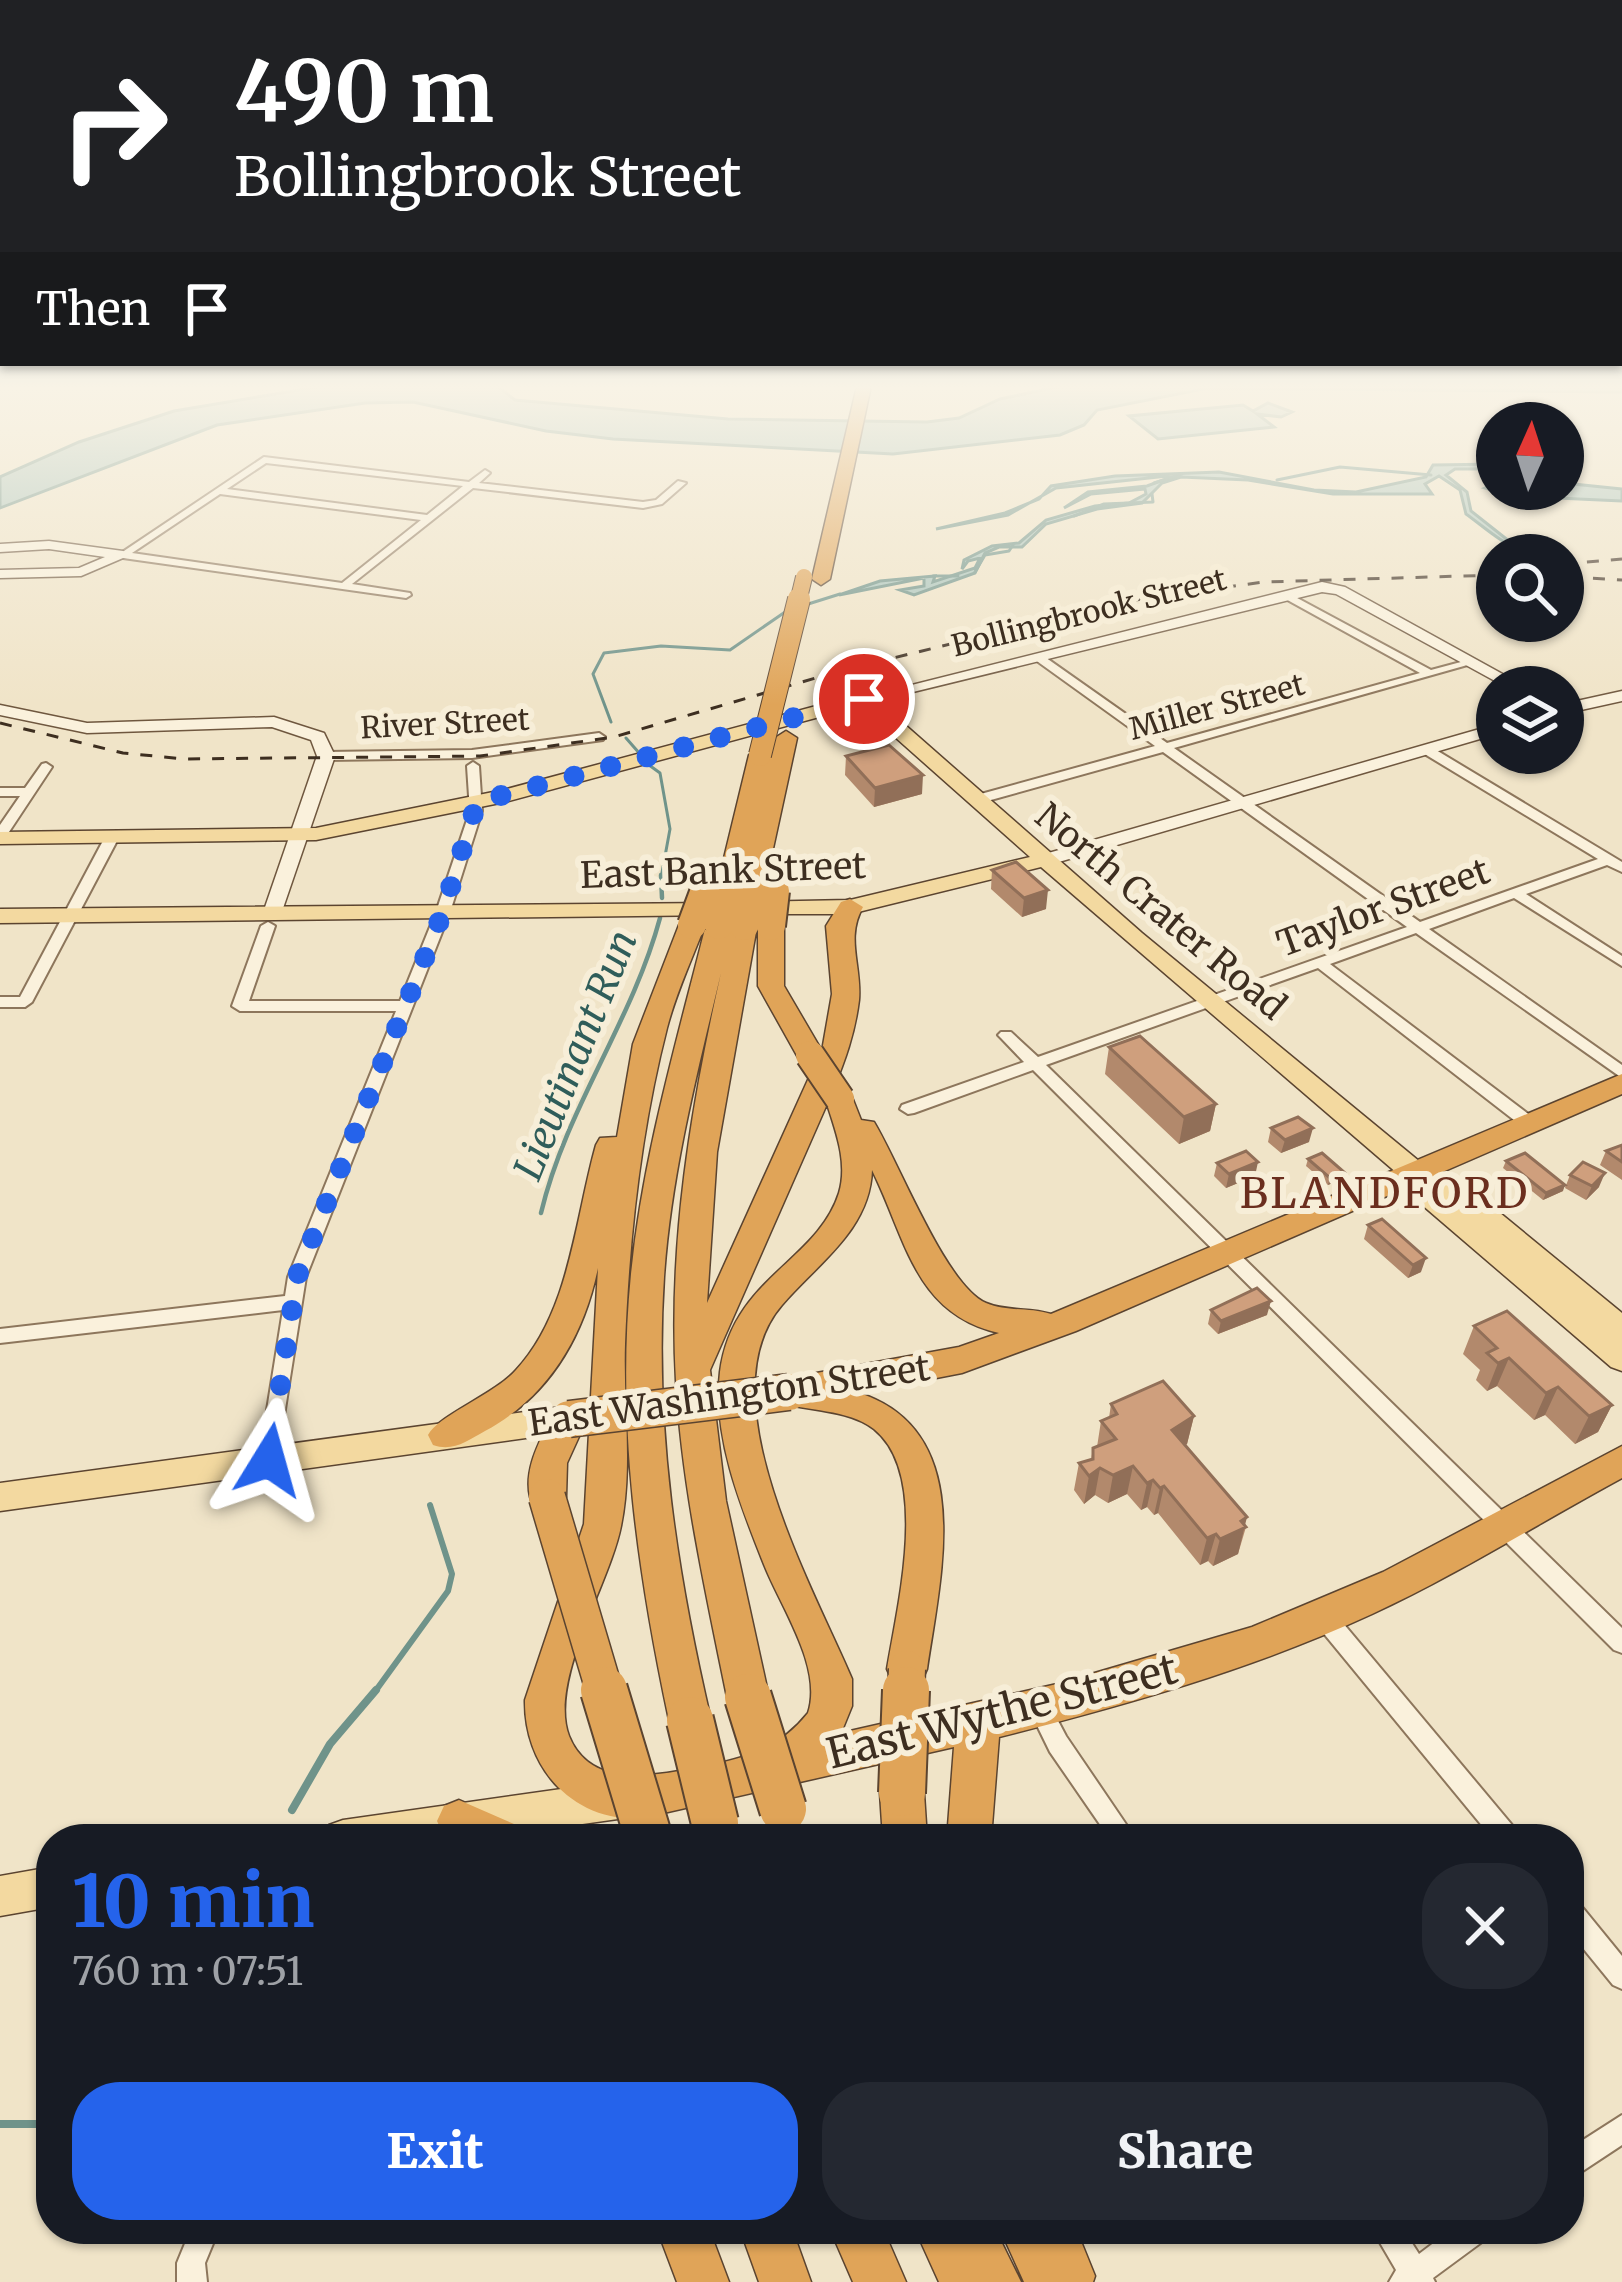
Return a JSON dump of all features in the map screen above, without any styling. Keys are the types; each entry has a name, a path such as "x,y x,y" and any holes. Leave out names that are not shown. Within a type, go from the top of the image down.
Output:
{"highway":[{"path":"715,1824 690,1720 651,1503 643,1365 652,1236 663,1162 732,926 834,492"},
{"path":"776,750 752,790 696,1184 692,1377 714,1538 748,1697 781,1806"},
{"path":"692,1377 727,1288 837,1048 846,994 838,926 850,907"},
{"path":"446,1435 480,1420 518,1394 558,1344 606,1162 654,1026 732,926"},
{"path":"732,926 810,1055 874,1147 934,1277 953,1301 998,1323 1064,1322"},
{"path":"624,1798 604,1793 566,1768 548,1741 544,1724 551,1676 603,1524 614,1252 628,1141 654,1026"},
{"name":"East Washington Street","path":"569,1419 789,1392 962,1360 1227,1254 1622,1083"},
{"path":"781,1806 812,1743 827,1725 834,1696 832,1679 751,1466 741,1427 737,1375 763,1307 831,1235 856,1195 861,1175 859,1147 840,1099"},
{"path":"789,1392 848,1404 886,1419 919,1462 923,1516 907,1669 904,1824"},
{"path":"569,1419 549,1463 547,1497 645,1824"},
{"name":"East Wythe Street","path":"624,1798 781,1806 981,1721 1214,1656 1324,1617 1420,1572 1622,1461"},
{"path":"969,1824 981,1721"},
{"path":"688,2244 703,2282"},
{"path":"771,2244 785,2282"},
{"path":"863,2244 880,2282"},
{"path":"948,2244 966,2282"},
{"path":"974,2244 995,2282"},
{"path":"1034,2244 1051,2282"},
{"path":"1056,2244 1072,2282"}],"main road":[{"name":"North Crater Road","path":"864,699 975,800 1414,1173"},
{"name":"Bollingbrook Street","path":"0,836 299,835 477,802 864,699"},
{"name":"East Bank Street","path":"0,916 270,920 443,912 850,907 1045,860"},
{"path":"1414,1173 1451,1188 1622,1330"},
{"path":"1414,1173 1431,1197 1622,1359"},
{"name":"East Washington Street","path":"0,1497 569,1419"},
{"name":"East Wythe Street","path":"505,1824 624,1798"},
{"path":"0,1896 36,1890"}],"street":[{"path":"0,574 47,575 96,568 216,492"},
{"path":"230,492 429,518"},
{"path":"344,586 460,492"},
{"path":"540,492 653,504 668,492"},
{"path":"0,548 83,549 406,595"},
{"name":"Bollingbrook Street","path":"864,699 1322,587 1345,593 1472,662"},
{"path":"1286,595 1429,673"},
{"path":"1038,657 1622,1073"},
{"path":"1472,662 1479,666"},
{"name":"Miller Street","path":"975,800 1472,662"},
{"path":"1584,705 1622,696"},
{"name":"River Street","path":"0,710 87,728 256,721 308,731 323,743 326,756 500,752 598,737"},
{"name":"East Bank Street","path":"1045,860 1476,735"},
{"path":"1427,750 1615,864"},
{"path":"326,756 240,1006 406,1006"},
{"path":"269,1460 290,1302 443,912 477,802 473,766"},
{"path":"0,836 46,767"},
{"path":"0,792 29,792"},
{"path":"0,1002 25,1002 112,836"},
{"name":"Taylor Street","path":"908,1109 1514,892 1615,864"},
{"path":"1514,892 1622,962"},
{"path":"1319,962 1529,1123"},
{"path":"1006,1035 1622,1643"},
{"path":"0,1336 290,1302"},
{"path":"1324,1617 1496,1824"},
{"path":"1039,1706 1070,1763 1113,1824"},
{"path":"1584,1929 1622,1976"},
{"path":"1584,2156 1622,2129"},
{"path":"192,2282 191,2264 199,2244"},
{"path":"1394,2244 1413,2279 1457,2244"}],"water":[{"path":"0,492 41,492 0,508"},
{"path":"1153,492 1142,503 1097,509 1046,524 1022,547 999,547 985,553 975,573 914,595 900,590 924,586 924,578 839,595 880,581 935,576 933,582 975,568 980,558 968,561 962,569 964,560 992,546 1019,543 1046,520 1095,506 1129,503"},
{"path":"1324,492 1431,492 1333,494"},
{"path":"1461,492 1467,492 1471,511 1500,534 1466,514"},
{"path":"1584,492 1622,492 1622,501 1584,499"},
{"path":"1029,503 1008,515 936,529 1005,513"}],"building":[{"path":"889,745 923,775 875,788 846,756"},
{"path":"1016,862 1048,890 1024,898 992,870"},
{"path":"1140,1036 1216,1104 1184,1117 1109,1047"},
{"path":"1298,1117 1313,1128 1285,1140 1271,1128"},
{"path":"1622,1145 1622,1162 1606,1151"},
{"path":"1246,1151 1258,1162 1229,1174 1217,1163"},
{"path":"1322,1153 1344,1172 1330,1178 1308,1159"},
{"path":"1525,1153 1565,1185 1546,1193 1506,1161"},
{"path":"1583,1162 1605,1173 1592,1186 1570,1175"},
{"path":"1382,1219 1426,1258 1413,1265 1368,1225"},
{"path":"1257,1288 1271,1301 1221,1321 1211,1310"},
{"path":"1507,1311 1612,1405 1589,1416 1558,1387 1546,1393 1509,1358 1498,1363 1487,1353 1497,1348 1474,1326"},
{"path":"1163,1381 1194,1416 1172,1430 1247,1517 1241,1521 1246,1527 1220,1539 1216,1534 1207,1538 1164,1486 1160,1488 1153,1480 1147,1483 1133,1466 1113,1475 1100,1468 1089,1476 1079,1463 1093,1459 1093,1448 1116,1439 1101,1421 1117,1414 1111,1404"}],"waterway":[{"name":"Lieutinant Run","path":"1074,516 1104,504 1153,502 1152,494"},
{"name":"Lieutinant Run","path":"975,572 985,555 1009,551 1013,545"},
{"name":"Lieutinant Run","path":"933,576 958,576"},
{"name":"Lieutinant Run","path":"805,605 840,594"},
{"name":"Lieutinant Run","path":"611,722 593,674 604,653 661,646 730,650 788,610"},
{"name":"Lieutinant Run","path":"626,738 640,754"},
{"name":"Lieutinant Run","path":"649,765 660,773 670,829 661,877"},
{"name":"Lieutinant Run","path":"661,877 662,898"},
{"name":"Lieutinant Run","path":"541,1213 566,1137 633,993 660,918"},
{"name":"Lieutinant Run","path":"374,1693 448,1591 452,1574 430,1505"},
{"name":"Lieutinant Run","path":"292,1810 330,1744 376,1690"},
{"name":"Lieutinant Run","path":"0,2124 36,2124"}],"railway":[{"path":"1584,562 1622,559"},
{"path":"0,723 123,753 185,759 480,756 614,737 836,672 1122,602 1263,582 1476,576"},
{"path":"1584,578 1622,580"}],"district":[{"name":"BLANDFORD","path":"1385,1193"}],"route":[{"path":"269,1460 297,1277 443,912 477,802 864,699"}]}
